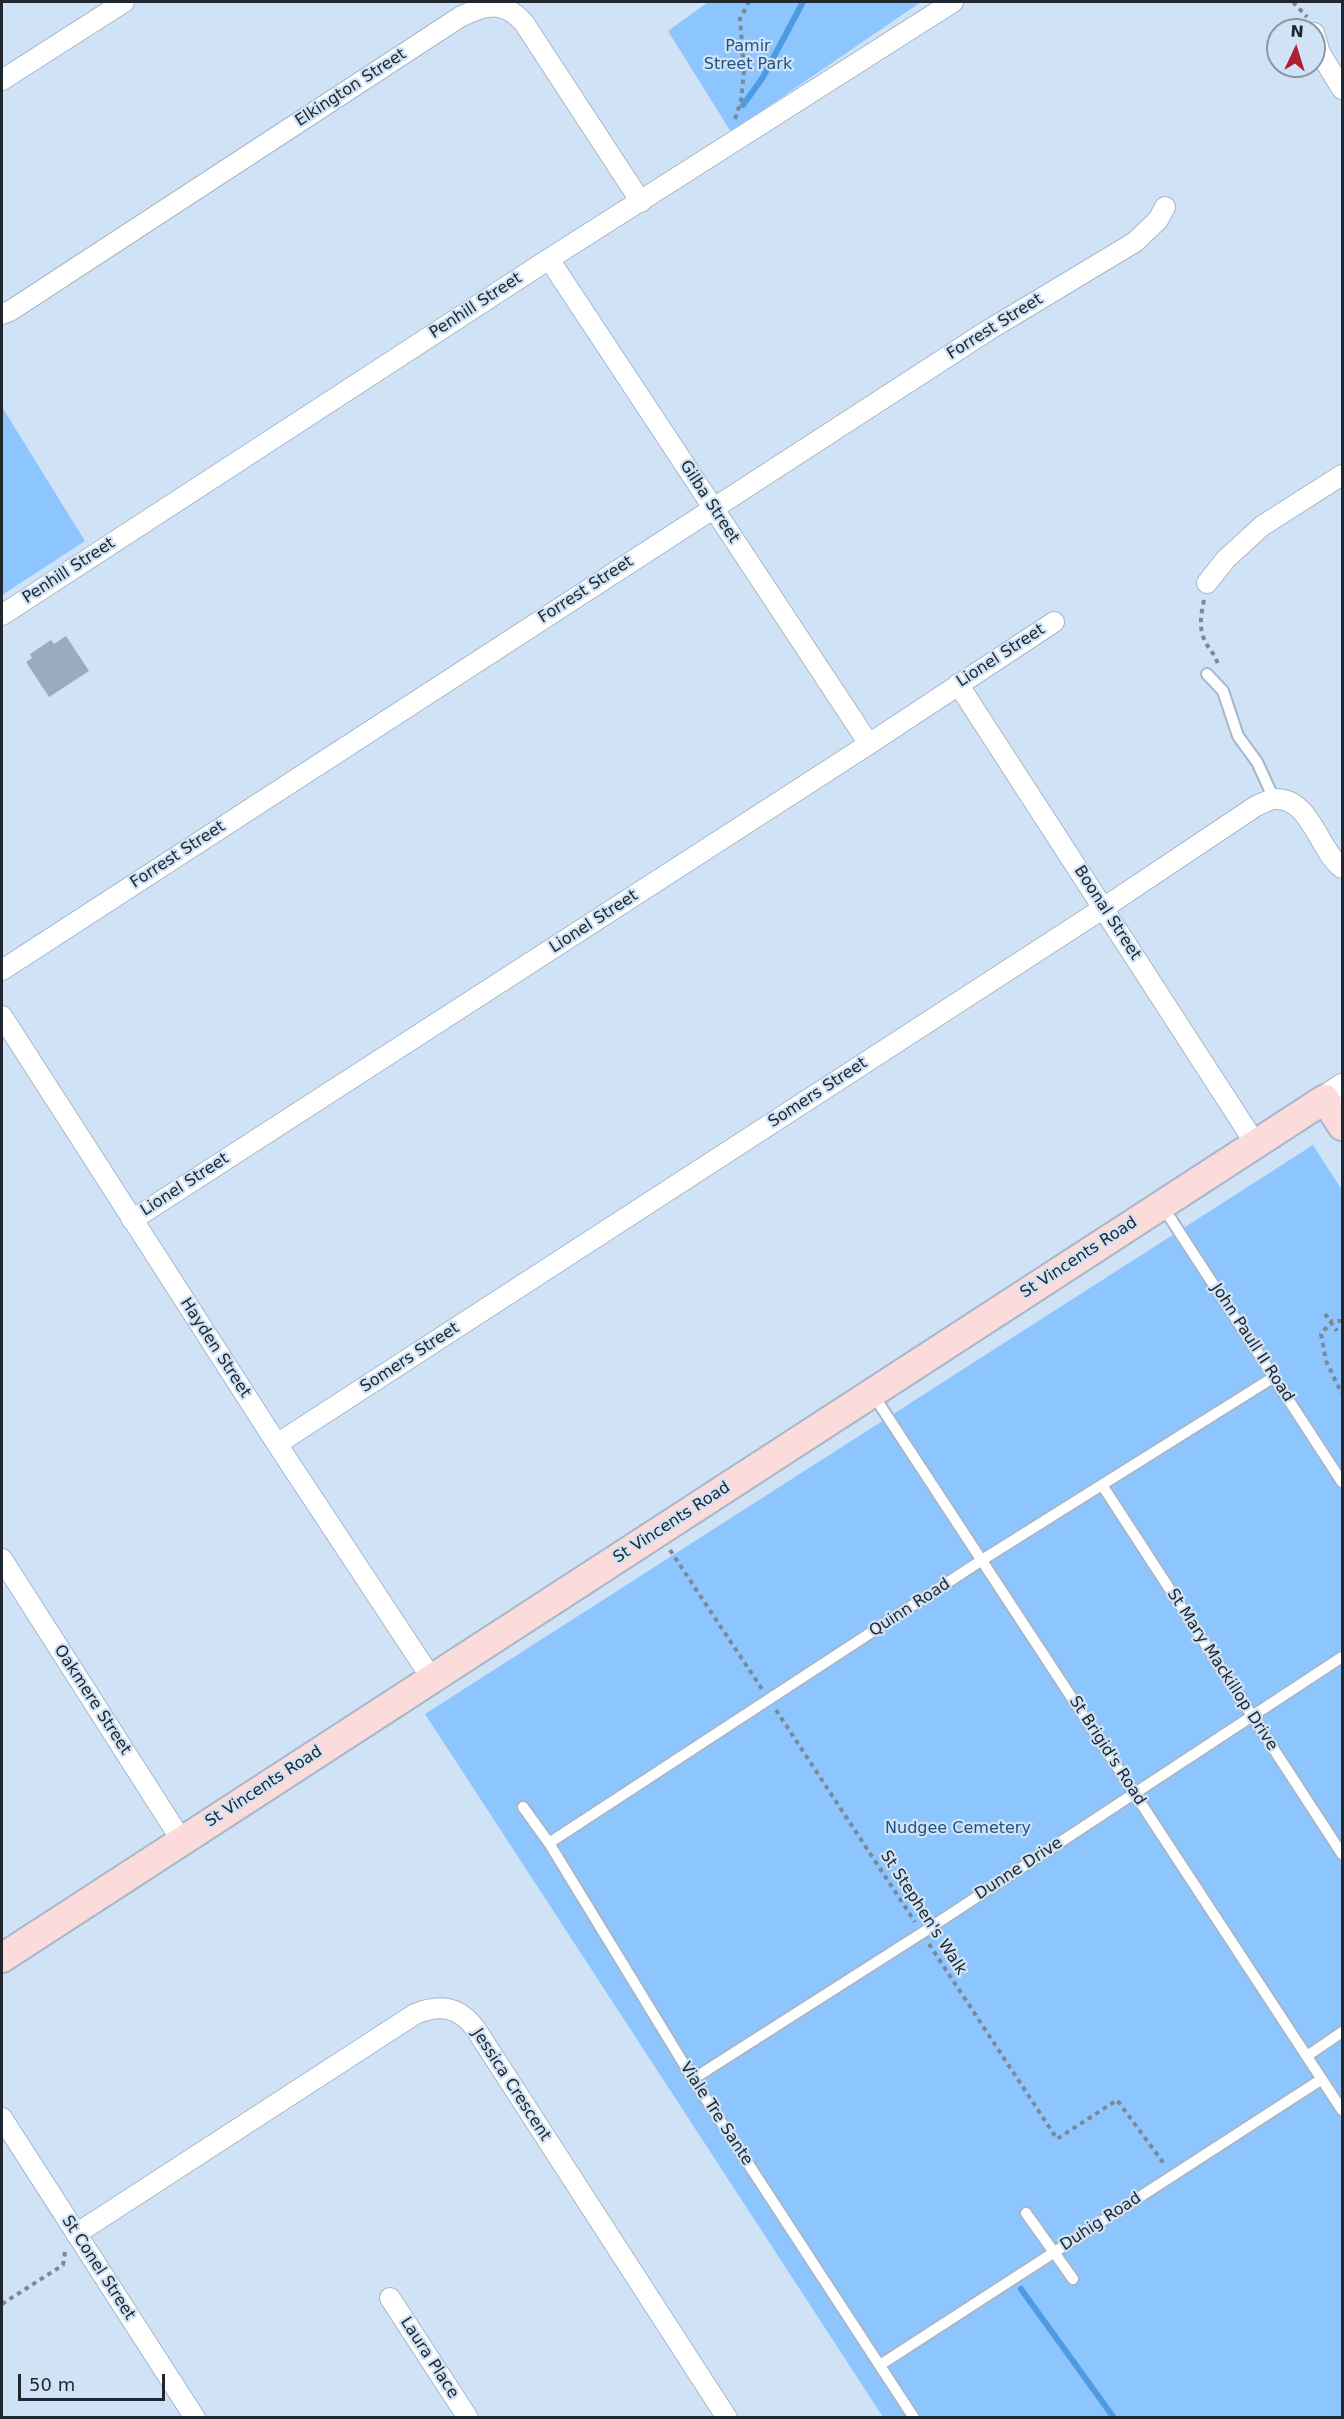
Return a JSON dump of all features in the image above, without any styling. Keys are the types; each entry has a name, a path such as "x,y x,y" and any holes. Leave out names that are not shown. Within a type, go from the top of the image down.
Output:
{"main road":[{"name":"St Vincents Road","path":"2,1958 1334,1093"},
{"path":"1334,1093 1342,1126"}],"street":[{"path":"2,80 124,2"},
{"name":"Penhill Street","path":"2,615 549,259 953,2"},
{"name":"Elkington Street","path":"2,314 460,16 485,6 495,5 517,14 641,202"},
{"path":"1326,63 1342,89"},
{"name":"Forrest Street","path":"2,970 987,331 1135,242 1158,220 1165,207"},
{"name":"Gilba Street","path":"549,259 869,744"},
{"path":"1207,583 1226,559 1262,526 1342,475"},
{"name":"Lionel Street","path":"132,1220 1054,622"},
{"name":"Boonal Street","path":"958,684 1255,1143"},
{"path":"1274,799 1292,804 1299,809 1332,858 1342,868"},
{"name":"Somers Street","path":"277,1444 1256,806 1274,799"},
{"name":"Hayden Street","path":"2,1016 277,1444 432,1679"},
{"name":"Oakmere Street","path":"2,1559 182,1841"},
{"name":"Jessica Crescent","path":"78,2238 415,2014 435,2008 455,2011 462,2014 475,2028 727,2418"},
{"name":"St Conel Street","path":"2,2118 195,2418"},
{"name":"Laura Place","path":"390,2298 468,2418"}],"lane":[{"path":"1207,674 1223,691 1238,736 1257,762 1274,799"},
{"name":"John Paull II Road","path":"1161,1204 1342,1482"},
{"name":"Quinn Road","path":"549,1843 982,1560 1274,1377"},
{"name":"St Brigid's Road","path":"872,1392 1342,2110"},
{"name":"St Mary Mackillop Drive","path":"1102,1485 1342,1854"},
{"name":"Dunne Drive","path":"693,2079 922,1934 1342,1657"},
{"name":"Viale Tre Sante","path":"523,1807 549,1843 693,2079 914,2418"},
{"path":"1307,2056 1342,2032"},
{"name":"Duhig Road","path":"880,2365 1322,2079"},
{"path":"1026,2213 1073,2279"}],"path":[{"path":"738,140 734,122 741,101 744,71 740,19 749,2"},
{"path":"1293,2 1305,18"},
{"path":"1207,583 1199,626 1216,658 1220,679 1216,686"},
{"path":"1325,1314 1337,1330"},
{"path":"1342,1321 1332,1321 1321,1334 1326,1361 1342,1394"},
{"name":"St Stephen's Walk","path":"658,1532 1057,2139 1117,2100 1173,2176"},
{"path":"2,2304 63,2265 65,2251 78,2238"}],"green space":[{"name":"Pamir Street Park","path":"708,2 921,2 731,132 668,31"},
{"path":"2,407 85,541 2,595"},
{"name":"Nudgee Cemetery","path":"1313,1145 1342,1190 1342,2417 883,2417 425,1714"}],"building":[{"path":"66,636 89,671 49,697 26,662 32,658 30,654 51,640 54,644"}],"waterway":[{"path":"743,105 763,77 803,2"},
{"path":"1021,2289 1114,2418"}]}
